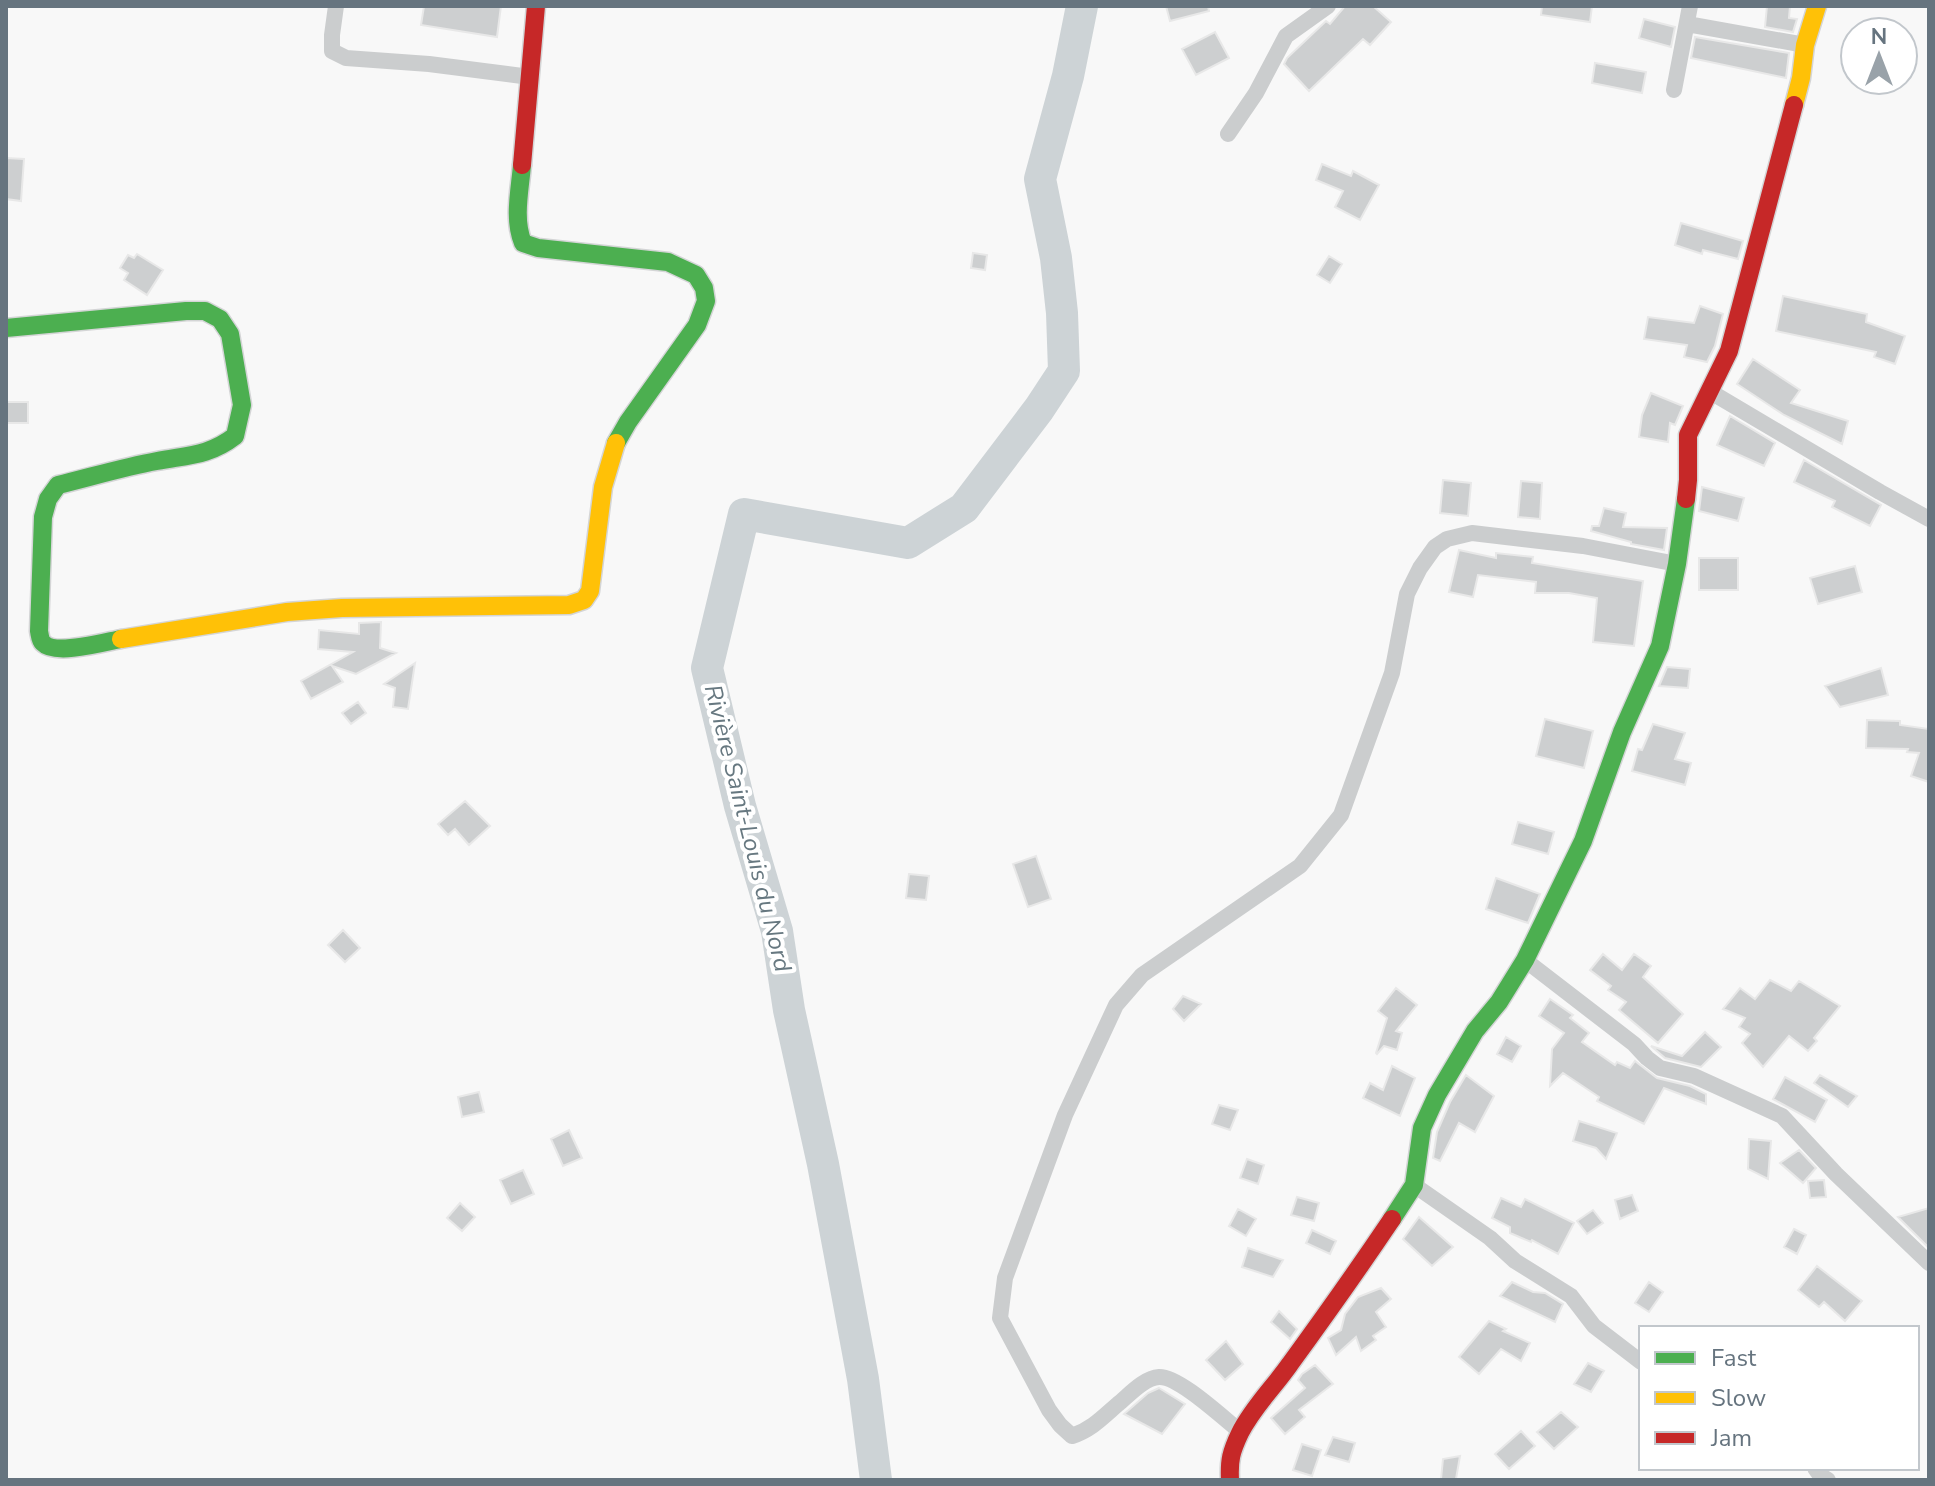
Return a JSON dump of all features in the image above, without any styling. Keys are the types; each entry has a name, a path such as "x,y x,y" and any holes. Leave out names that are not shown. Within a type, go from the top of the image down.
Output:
{"street":[{"path":"336,6 332,51 346,58 429,64 530,77"},
{"path":"6,328 205,311 220,319 230,334 242,405 235,436 208,452 58,485 48,499 43,517 39,640 51,648 63,649 287,612 342,608 569,605 584,600 590,591 593,576 603,487 614,447 628,422 697,325 706,301 704,288 696,275 668,262 538,248 523,243 518,215 536,6"},
{"path":"1228,134 1256,93 1286,36 1328,6"},
{"path":"1674,90 1690,6"},
{"path":"1230,1480 1229,1460 1255,1408 1348,1285 1414,1185 1422,1128 1437,1095 1475,1031 1499,1002 1525,960 1583,841 1622,732 1660,646 1677,564 1688,480 1688,435 1729,351 1817,6"},
{"path":"1687,24 1805,45"},
{"path":"1709,391 1929,519"},
{"path":"1241,1432 1184,1387 1170,1379 1156,1377 1136,1388 1087,1431 1072,1436 1049,1410 1000,1318 1005,1278 1065,1115 1116,1005 1142,975 1300,866 1341,815 1392,673 1407,594 1435,547 1447,539 1472,533 1583,546 1677,564"},
{"path":"1525,960 1634,1044 1660,1068 1694,1076 1782,1116 1836,1174 1929,1263"},
{"path":"1414,1185 1490,1238 1515,1261 1571,1296 1594,1326 1639,1360"}],"building":[{"path":"424,6 501,6 497,37 421,25"},
{"path":"1166,6 1208,6 1209,11 1170,21"},
{"path":"1345,6 1373,6 1391,22 1370,45 1363,39 1309,91 1284,64 1326,21 1330,24"},
{"path":"1542,6 1592,6 1590,22 1541,15"},
{"path":"1767,6 1790,6 1789,18 1797,19 1793,32 1765,27"},
{"path":"1644,19 1675,27 1671,47 1639,38"},
{"path":"1215,32 1229,58 1196,75 1182,49"},
{"path":"1695,37 1789,53 1786,78 1691,58"},
{"path":"1595,63 1646,72 1642,93 1592,83"},
{"path":"6,158 24,159 21,201 6,199"},
{"path":"1322,164 1351,176 1353,171 1379,185 1360,220 1335,207 1343,191 1316,180"},
{"path":"1681,223 1743,241 1738,259 1703,250 1702,254 1675,245"},
{"path":"973,253 987,255 985,270 971,268"},
{"path":"137,254 163,270 147,295 124,280 128,273 120,268 128,255 134,258"},
{"path":"1329,256 1342,264 1330,283 1317,275"},
{"path":"1783,296 1867,314 1866,322 1905,336 1895,364 1874,357 1876,352 1776,331"},
{"path":"1700,306 1723,314 1715,346 1707,362 1684,357 1687,345 1644,339 1648,317 1694,323"},
{"path":"1753,359 1800,390 1791,403 1848,421 1842,444 1784,415 1737,384"},
{"path":"1651,393 1683,406 1675,425 1670,423 1668,442 1639,437 1642,415"},
{"path":"6,402 28,402 28,423 6,423"},
{"path":"1730,416 1775,443 1764,466 1717,445"},
{"path":"1804,460 1881,505 1870,526 1832,507 1835,501 1794,482"},
{"path":"1443,480 1471,483 1468,516 1440,513"},
{"path":"1521,481 1542,483 1540,519 1518,517"},
{"path":"1702,487 1744,498 1738,521 1699,511"},
{"path":"1604,508 1626,513 1623,527 1667,528 1664,550 1631,544 1591,531 1592,526 1599,526"},
{"path":"1459,550 1496,558 1496,553 1533,557 1532,563 1643,581 1634,646 1593,642 1597,598 1569,593 1535,593 1536,582 1478,575 1473,597 1449,592"},
{"path":"1699,558 1738,558 1738,590 1699,590"},
{"path":"1855,566 1862,592 1818,604 1810,578"},
{"path":"381,622 380,648 396,653 356,674 332,666 343,682 311,699 301,681 353,652 318,649 319,630 359,634 359,623"},
{"path":"415,663 408,709 393,707 395,688 384,684"},
{"path":"1667,667 1690,669 1688,688 1659,686"},
{"path":"1881,668 1888,695 1840,707 1825,686"},
{"path":"358,702 366,713 351,724 342,713"},
{"path":"1545,719 1593,731 1584,768 1536,756"},
{"path":"1867,720 1900,721 1900,725 1929,729 1929,782 1911,776 1919,753 1907,752 1908,749 1866,748"},
{"path":"1653,724 1685,733 1675,759 1691,763 1685,785 1632,771 1638,749 1642,750"},
{"path":"465,801 490,826 469,845 455,829 448,835 438,824"},
{"path":"1518,822 1554,832 1548,854 1512,844"},
{"path":"1036,856 1051,899 1028,907 1013,864"},
{"path":"909,874 929,876 926,900 906,898"},
{"path":"1496,878 1540,894 1528,923 1486,909"},
{"path":"343,930 360,948 345,962 328,945"},
{"path":"1603,954 1622,970 1634,954 1651,966 1643,977 1683,1014 1658,1043 1619,1010 1626,1002 1608,990 1611,986 1590,970"},
{"path":"1770,980 1791,991 1799,981 1840,1006 1814,1038 1817,1041 1808,1051 1789,1036 1763,1067 1742,1043 1750,1034 1739,1027 1745,1018 1723,1009 1740,988 1755,999"},
{"path":"1396,988 1417,1005 1396,1031 1402,1033 1397,1050 1384,1046 1377,1054 1387,1018 1378,1011"},
{"path":"1183,996 1201,1004 1184,1021 1173,1009"},
{"path":"1550,999 1573,1015 1570,1018 1589,1033 1582,1042 1615,1065 1617,1062 1630,1068 1635,1061 1657,1078 1690,1086 1706,1094 1706,1104 1664,1088 1644,1124 1597,1101 1599,1097 1563,1073 1550,1086 1552,1049 1564,1033 1539,1016"},
{"path":"1705,1032 1721,1047 1701,1067 1665,1058 1651,1046 1682,1056"},
{"path":"1506,1037 1521,1046 1512,1062 1497,1054"},
{"path":"1392,1066 1415,1078 1400,1116 1363,1098 1370,1083 1383,1090"},
{"path":"1466,1075 1494,1096 1475,1132 1459,1123 1440,1161 1433,1158 1437,1132"},
{"path":"1820,1075 1857,1096 1848,1107 1814,1083"},
{"path":"1785,1077 1827,1100 1815,1122 1773,1099"},
{"path":"479,1092 484,1112 462,1117 458,1097"},
{"path":"1219,1105 1238,1110 1230,1130 1212,1124"},
{"path":"1579,1121 1617,1133 1606,1159 1596,1148 1573,1141"},
{"path":"569,1130 582,1158 563,1166 551,1139"},
{"path":"1749,1139 1771,1141 1768,1179 1748,1169"},
{"path":"1799,1150 1816,1168 1803,1183 1780,1163"},
{"path":"1247,1159 1264,1165 1258,1184 1240,1178"},
{"path":"523,1170 534,1194 511,1204 500,1180"},
{"path":"1824,1180 1826,1197 1810,1198 1808,1181"},
{"path":"1632,1195 1638,1211 1620,1219 1615,1200"},
{"path":"1297,1197 1319,1203 1314,1221 1291,1215"},
{"path":"1501,1198 1521,1207 1525,1199 1574,1223 1558,1254 1532,1240 1510,1233 1510,1227 1492,1218"},
{"path":"460,1203 475,1217 462,1231 447,1218"},
{"path":"1929,1208 1929,1248 1898,1217"},
{"path":"1238,1209 1256,1219 1246,1236 1229,1226"},
{"path":"1593,1210 1603,1223 1587,1234 1577,1221"},
{"path":"1419,1217 1453,1247 1432,1266 1403,1239"},
{"path":"1794,1229 1806,1235 1797,1254 1784,1247"},
{"path":"1312,1230 1336,1241 1330,1254 1306,1243"},
{"path":"1248,1248 1283,1260 1273,1277 1242,1267"},
{"path":"1817,1266 1862,1301 1845,1321 1824,1302 1819,1307 1798,1290"},
{"path":"1512,1282 1533,1292 1545,1293 1563,1304 1555,1322 1500,1296"},
{"path":"1649,1282 1663,1292 1649,1312 1635,1303"},
{"path":"1381,1288 1391,1299 1376,1312 1386,1327 1373,1336 1376,1340 1361,1351 1356,1337 1336,1355 1328,1338 1341,1330 1345,1314 1358,1297"},
{"path":"1279,1311 1297,1329 1290,1339 1271,1322"},
{"path":"1489,1321 1530,1343 1521,1361 1501,1349 1479,1374 1459,1357"},
{"path":"1226,1341 1243,1364 1225,1380 1206,1360"},
{"path":"1588,1363 1604,1371 1591,1392 1574,1384"},
{"path":"1315,1365 1333,1384 1299,1410 1305,1417 1285,1434 1271,1418 1305,1388 1298,1380"},
{"path":"1159,1388 1185,1404 1162,1434 1124,1414 1148,1393"},
{"path":"1561,1412 1578,1427 1554,1449 1537,1432"},
{"path":"1521,1431 1535,1446 1509,1469 1495,1454"},
{"path":"1333,1437 1355,1443 1349,1462 1325,1455"},
{"path":"1302,1444 1321,1450 1312,1476 1293,1470"},
{"path":"1460,1456 1456,1479 1441,1479 1443,1459"}],"waterway":[{"name":"Rivière Saint-Louis du Nord","path":"876,1480 863,1379 823,1164 789,1010 777,931 740,806 707,668 744,514 908,543 964,508 1064,371 1056,258 1040,179 1068,76 1082,6"}],"traffic: fast":[{"path":"522,165 518,214 523,243 538,248 668,262 696,275 704,288 706,301 697,325 616,443"},
{"path":"6,328 205,311 220,319 230,334 242,405 235,436 216,448 198,454 132,466 58,485 48,499 43,517 41,641 49,647 69,648 121,639"},
{"path":"1392,1219 1414,1185 1422,1128 1437,1095 1475,1031 1499,1002 1525,960 1583,841 1622,732 1660,646 1677,564 1686,499"}],"traffic: slow":[{"path":"1794,105 1805,45 1817,6"},
{"path":"121,639 287,612 342,608 569,605 584,600 590,591 603,487 616,443"}],"traffic: jam":[{"path":"522,165 536,6"},
{"path":"1686,499 1688,435 1729,351 1794,105"},
{"path":"1230,1480 1230,1461 1245,1424 1392,1219"}]}
